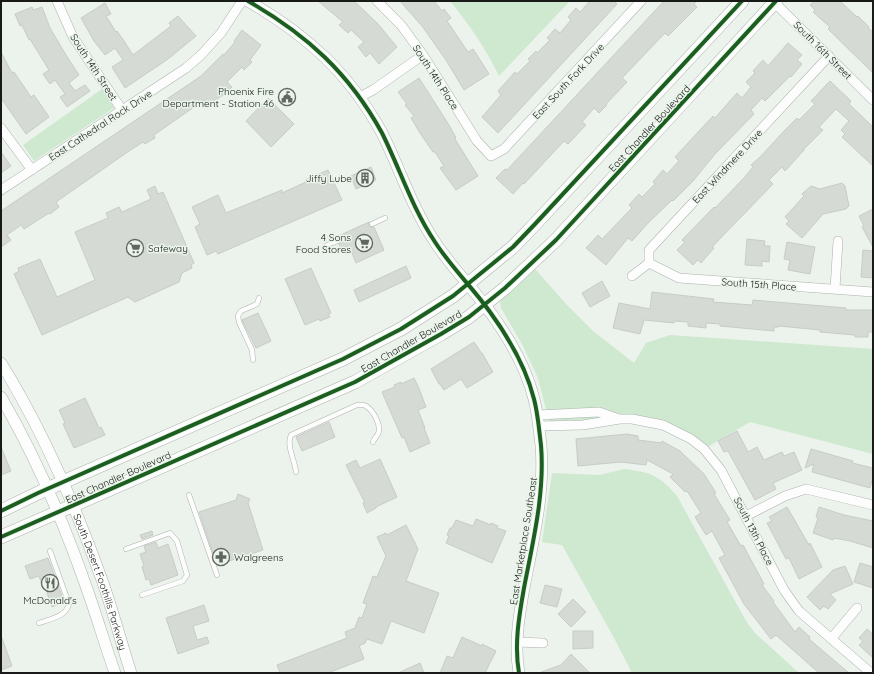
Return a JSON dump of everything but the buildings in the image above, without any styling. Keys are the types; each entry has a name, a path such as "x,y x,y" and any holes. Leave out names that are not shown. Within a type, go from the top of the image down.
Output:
{"main road":[{"name":"East Chandler Boulevard","path":"1,511 63,482 343,359 401,329 453,296 513,247 742,1"},
{"name":"East Chandler Boulevard","path":"1,536 58,513 354,382 469,317 505,288 556,240 774,2"}],"street":[{"name":"South 14th Street","path":"57,1 73,37 122,110"},
{"name":"East Cathedral Rock Drive","path":"1,190 186,68 222,33 242,1"},
{"name":"East Marketplace Southeast","path":"248,1 290,27 306,40 330,62 360,97 382,134 400,174 434,241 484,304 517,356 526,374 534,399 539,426 542,472 540,495 519,616 517,642 517,663 519,673"},
{"name":"South 14th Place","path":"377,1 401,26 423,55 477,141 491,156"},
{"name":"East South Fork Drive","path":"491,156 504,149 641,1"},
{"name":"South 16th Street","path":"774,2 873,100"},
{"path":"360,97 373,90 423,55"},
{"name":"East Windmere Drive","path":"649,263 649,250 829,56"},
{"path":"1,128 32,170"},
{"path":"835,289 838,241"},
{"path":"632,276 649,263"},
{"name":"South 15th Place","path":"649,263 679,278 873,292"},
{"name":"South Desert Foothills Parkway","path":"1,363 25,405 63,482 102,582 131,673"},
{"name":"South Desert Foothills Parkway","path":"1,396 14,418 58,513 87,588 115,673"},
{"name":"South 13th Place","path":"537,415 599,412 620,419"},
{"name":"South 13th Place","path":"539,426 584,425 620,419 632,419 664,425 698,444 712,458 721,470 784,590 799,611 871,673"},
{"path":"746,516 785,496 806,489 873,505"},
{"path":"831,639 857,608"},
{"path":"517,642 543,643"}],"lane":[{"path":"372,224 385,218"},
{"path":"327,245 338,241"},
{"path":"253,360 252,350 239,322 238,316 241,311 257,304 259,298"},
{"path":"296,472 290,448 289,439 291,435 356,405 364,404 370,408 376,419 379,433 373,442"},
{"path":"189,495 217,575"},
{"path":"126,549 170,534 177,541 187,574 183,581 142,595"},
{"path":"39,623 66,612 69,604 50,551"}],"green space":[{"path":"450,1 570,1 499,76 477,37"},
{"path":"102,89 114,108 34,161 23,145"},
{"path":"535,269 566,304 593,331 634,363 646,343 670,335 873,349 873,454 750,422 704,449 674,430 620,419 549,421 538,378 523,346 501,308 500,302 504,296"},
{"path":"624,469 641,472 660,479 677,496 746,621 755,633 799,673 632,673 562,545 542,542 552,473 600,475"}],"cycle path":[{"path":"248,1 308,42 341,74 355,92 369,111 382,133 413,202 427,229 448,260 497,322 522,364 534,399 541,445 542,463 540,499 519,620 517,641 519,673"},
{"path":"1,511 38,493 343,359 401,329 453,296 513,247 742,1"},
{"path":"1,537 355,382 469,317 505,288 556,240 776,1"}],"place":[{"name":"Phoenix Fire Department - Station 46","path":"287,97"},
{"name":"Jiffy Lube","path":"365,178"},
{"name":"4 Sons Food Stores","path":"364,243"},
{"name":"Safeway","path":"135,248"},
{"name":"Walgreens","path":"221,557"},
{"name":"McDonald's","path":"50,583"}]}
